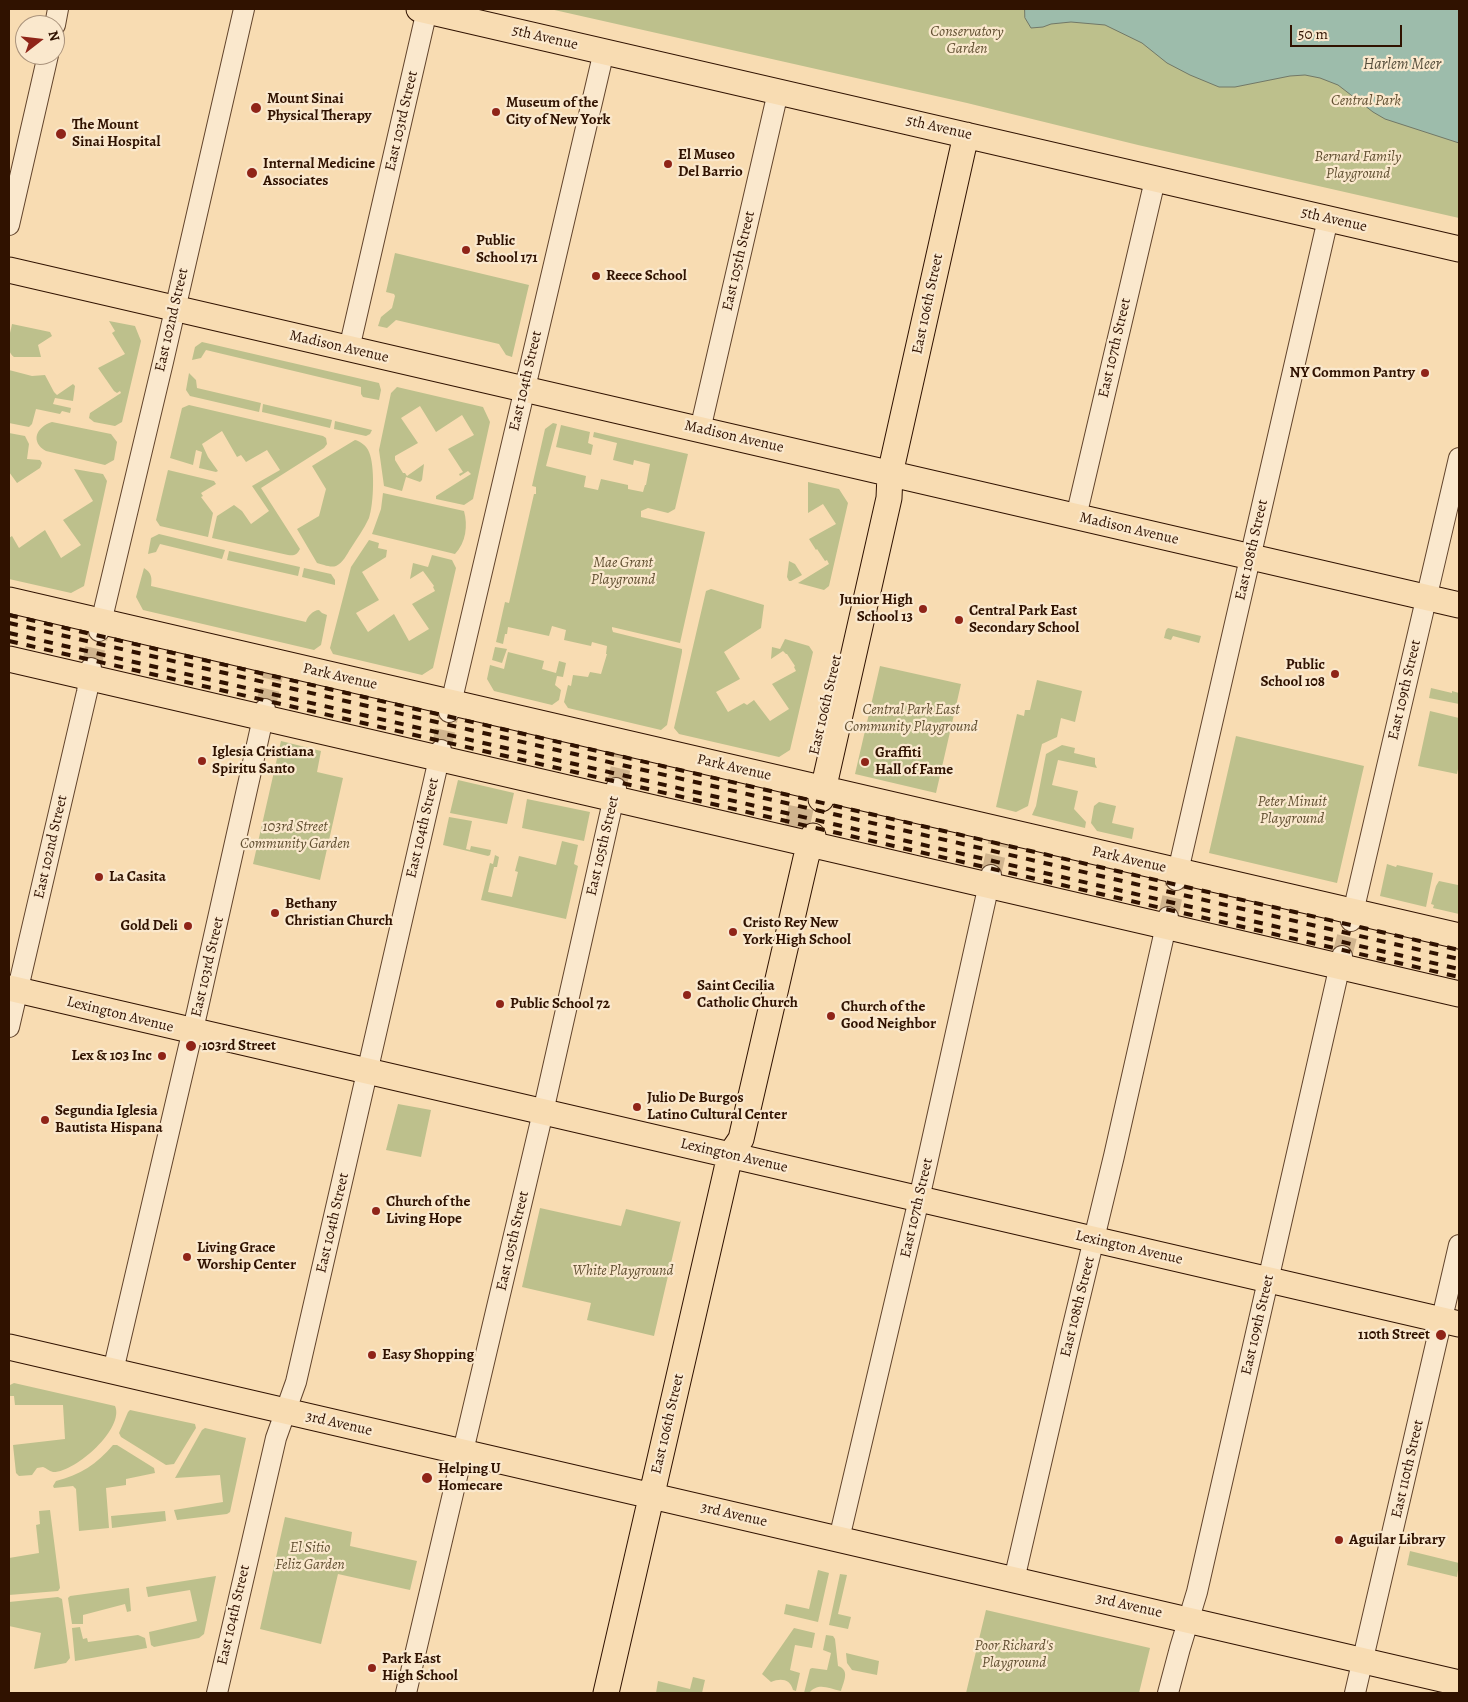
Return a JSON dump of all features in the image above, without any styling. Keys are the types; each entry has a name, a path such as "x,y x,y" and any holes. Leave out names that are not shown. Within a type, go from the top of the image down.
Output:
{"main road":[{"name":"5th Avenue","path":"423,10 1459,249"},
{"name":"East 106th Street","path":"814,791 875,495 890,474 966,134"},
{"name":"Madison Avenue","path":"9,270 1459,605"},
{"name":"Park Avenue","path":"9,600 100,626 275,667 1352,916 1459,936"},
{"path":"9,659 90,673 615,793 1341,961 1459,994"},
{"name":"East 106th Street","path":"606,1693 730,1155 741,1139 803,838"},
{"name":"Lexington Avenue","path":"13,989 1451,1322"},
{"name":"3rd Avenue","path":"9,1347 1459,1683"}],"street":[{"name":"East 102nd Street","path":"100,626 244,9"},
{"name":"East 103rd Street","path":"350,349 423,10"},
{"name":"East 104th Street","path":"450,707 604,51"},
{"path":"9,225 46,65"},
{"name":"East 105th Street","path":"700,430 778,92"},
{"name":"East 107th Street","path":"1076,517 1155,180"},
{"name":"East 108th Street","path":"1177,876 1328,219"},
{"name":"East 109th Street","path":"1352,916 1459,458"},
{"name":"East 102nd Street","path":"9,1027 13,989 90,673"},
{"name":"East 103rd Street","path":"113,1372 193,1032 265,713"},
{"name":"East 104th Street","path":"217,1693 276,1438 284,1411 296,1382 440,754"},
{"name":"East 105th Street","path":"406,1693 543,1112 615,793"},
{"name":"East 107th Street","path":"839,1539 919,1199 989,880"},
{"name":"East 108th Street","path":"1014,1580 1145,1026 1167,922"},
{"name":"East 109th Street","path":"1168,1693 1197,1592 1341,961"},
{"name":"East 110th Street","path":"1355,1693 1451,1322 1459,1245"}],"green space":[{"name":"Central Park","path":"550,9 1459,9 1459,218 1138,145 967,103"},
{"path":"395,253 529,285 512,357 506,355 499,344 396,320 387,328 378,326 381,317 392,308 395,296 386,292"},
{"path":"109,321 135,326 141,341 122,422 115,426 94,422 89,418 90,413 121,393 120,391 117,393 114,391 98,368 125,354 112,333 115,331"},
{"path":"12,324 50,332 52,336 38,345 41,357 14,357 11,354 8,342"},
{"path":"202,342 379,383 381,390 379,400 363,397 361,387 206,350 201,358 192,360 195,347"},
{"path":"9,370 32,376 45,375 57,395 73,384 75,386 73,401 55,398 53,404 71,408 70,413 62,411 60,414 36,409 32,424 29,427 9,423"},
{"path":"189,373 196,380 197,388 261,403 259,412 190,396 186,390"},
{"path":"397,387 483,407 490,422 473,499 464,505 436,499 436,496 471,474 468,471 460,476 459,474 463,472 448,449 474,435 462,415 436,432 420,406 401,418 418,443 395,456 395,460 407,476 424,464 422,480 420,482 406,477 402,491 384,486 379,450 391,393"},
{"path":"263,404 332,420 330,428 262,412"},
{"path":"189,405 326,438 327,444 324,448 261,488 300,549 296,554 288,555 212,538 217,516 234,505 242,511 251,524 269,511 252,486 280,470 267,450 246,462 241,455 237,457 222,431 202,444 218,471 199,468 202,452 196,450 193,465 170,458 182,408"},
{"path":"335,421 372,430 366,436 334,429"},
{"path":"52,422 111,434 117,442 114,460 105,465 46,451 38,443 37,435 42,427"},
{"name":"Mae Grant Playground","path":"553,423 557,424 546,466 586,476 584,487 598,490 601,479 628,485 628,489 643,492 650,464 634,460 633,465 613,460 617,443 593,437 594,432 688,454 675,509 668,513 648,508 641,511 641,517 705,532 680,643 612,627 613,632 682,649 667,725 661,730 568,708 564,702 568,685 571,686 573,675 588,677 590,672 601,674 607,654 607,646 592,642 591,646 564,640 566,630 552,626 549,636 508,627 503,644 496,642 505,602 509,603 534,494 536,494 536,487 532,486 545,429"},
{"path":"561,425 590,432 588,443 593,445 591,455 556,447"},
{"path":"9,433 25,436 29,444 27,459 40,460 42,463 40,468 17,483 9,472"},
{"path":"355,440 365,446 371,458 373,485 371,512 365,526 343,561 336,566 317,563 297,529 319,516 326,489 312,466"},
{"path":"74,469 103,474 107,481 84,586 71,593 9,579 9,538 12,536 19,548 45,530 61,558 81,545 63,520 93,501"},
{"path":"168,470 214,481 216,484 201,493 203,496 201,497 213,513 208,537 160,526 156,520"},
{"path":"808,482 839,489 848,503 829,586 824,590 798,583 829,564 809,539 836,524 823,504 808,513"},
{"path":"383,493 464,511 466,522 465,534 459,550 455,554 372,534 381,509"},
{"path":"159,534 225,550 222,559 160,544 156,552 148,554 151,538"},
{"path":"369,540 379,543 378,548 387,550 386,557 362,572 379,600 356,613 368,632 394,614 409,641 429,629 412,604 435,591 434,586 423,571 410,579 413,563 428,567 432,555 452,560 456,568 433,668 422,675 333,654 330,648 351,567"},
{"path":"229,551 300,567 298,576 227,560"},
{"path":"789,561 795,564 802,575 791,581 787,577"},
{"path":"144,568 151,576 151,586 306,622 311,614 319,610 327,615 321,645 314,650 143,610 136,597"},
{"path":"304,568 331,574 335,580 335,585 302,577"},
{"path":"711,589 764,605 761,628 724,652 740,679 716,692 728,712 744,703 747,705 754,700 770,721 789,709 772,684 796,671 795,666 783,651 771,659 772,647 780,649 785,639 809,646 813,652 790,750 779,757 679,734 674,728 706,591"},
{"path":"1168,628 1201,636 1199,643 1173,636 1171,640 1164,638"},
{"path":"495,647 507,649 502,663 492,660"},
{"path":"508,652 544,661 542,669 556,673 559,661 566,663 563,677 557,676 555,685 561,690 559,700 552,705 494,691 487,679 490,665 504,669"},
{"name":"Central Park East Community Playground","path":"880,666 961,684 936,793 855,774"},
{"path":"1037,680 1082,691 1075,722 1061,718 1057,737 1042,744 1028,806 1016,812 996,807 1017,714 1024,716 1025,710 1030,710"},
{"path":"1431,688 1459,693 1459,704 1429,698"},
{"path":"1430,711 1459,718 1459,764 1457,774 1418,766"},
{"name":"Peter Minuit Playground","path":"1236,736 1364,766 1337,883 1209,853"},
{"name":"103rd Street Community Garden","path":"281,741 321,751 317,772 343,778 320,880 253,864"},
{"path":"1062,745 1075,748 1074,753 1095,758 1097,768 1058,760 1052,785 1078,791 1074,809 1086,822 1085,828 1032,815 1036,806 1046,754"},
{"path":"458,780 514,793 507,824 450,813"},
{"path":"527,799 590,812 584,841 522,828"},
{"path":"1099,802 1116,806 1112,823 1134,828 1132,839 1097,831 1091,823 1094,806"},
{"path":"449,817 472,821 466,849 470,850 471,846 491,850 490,855 443,845"},
{"path":"562,841 578,845 574,864 578,866 566,919 481,900 490,863 493,864 495,855 499,857 497,867 494,867 488,892 512,897 518,872 515,871 519,856 556,865"},
{"path":"1387,864 1433,873 1426,907 1380,896"},
{"path":"1459,880 1459,914 1433,908 1434,905 1431,904 1439,881 1458,885"},
{"path":"398,1104 431,1110 421,1157 386,1150"},
{"name":"White Playground","path":"540,1208 621,1226 626,1209 680,1222 681,1220 654,1336 587,1320 591,1303 522,1287"},
{"path":"14,1383 115,1406 116,1415 113,1426 96,1448 73,1465 53,1472 43,1467 37,1468 32,1475 19,1476 16,1473 13,1445 65,1439 63,1405 15,1405 14,1396 10,1396 10,1385"},
{"path":"130,1410 195,1424 196,1428 174,1464 166,1465 121,1437 119,1433"},
{"path":"205,1428 246,1438 230,1512 227,1514 177,1520 174,1510 223,1502 220,1475 175,1478 202,1430"},
{"path":"113,1445 117,1445 154,1468 155,1473 126,1479 126,1485 106,1488 109,1528 79,1531 76,1489 73,1486 54,1488 53,1486 56,1481 73,1476 88,1468"},
{"path":"50,1510 60,1588 58,1591 9,1595 9,1558 39,1553 36,1525 40,1524 39,1511"},
{"path":"165,1511 166,1521 112,1528 111,1516"},
{"name":"El Sitio Feliz Garden","path":"285,1517 352,1532 350,1546 417,1561 410,1590 338,1574 321,1644 260,1629"},
{"path":"1410,1551 1459,1563 1457,1577 1407,1565"},
{"path":"818,1570 829,1573 818,1622 784,1614 786,1604 809,1609"},
{"path":"840,1574 847,1575 838,1614 851,1617 848,1629 829,1625"},
{"path":"216,1576 204,1634 199,1638 154,1647 151,1645 149,1632 197,1621 190,1590 148,1597 146,1587"},
{"path":"129,1588 131,1611 127,1612 125,1604 83,1615 83,1624 72,1624 68,1598 70,1596"},
{"path":"58,1597 62,1599 70,1658 66,1663 34,1669 41,1633 9,1626 9,1602"},
{"name":"Poor Richard's Playground","path":"986,1610 1150,1648 1139,1693 966,1693"},
{"path":"80,1627 83,1639 87,1638 88,1642 138,1635 145,1638 147,1648 75,1661 72,1628"},
{"path":"794,1628 815,1633 812,1648 795,1645 790,1670 800,1673 796,1691 785,1680 771,1682 762,1674"},
{"path":"826,1635 833,1636 835,1639 838,1666 845,1673 845,1680 841,1691 820,1687 809,1693 804,1693 810,1669 827,1670 831,1653 823,1650"},
{"path":"846,1653 879,1661 877,1675 852,1670 847,1663"},
{"path":"693,1677 705,1680 702,1693 656,1693 658,1681 690,1689"}],"water":[{"name":"Harlem Meer","path":"1025,9 1459,9 1459,143 1385,119 1338,85 1320,78 1305,75 1290,76 1235,87 1219,87 1167,63 1142,43 1105,25 1071,22 1031,28 1025,18"}],"tunnel":[{"path":"91,668 99,631"},
{"path":"265,709 274,671"},
{"path":"441,750 449,712"},
{"path":"616,788 624,753"},
{"path":"796,832 804,794"},
{"path":"991,875 1001,830"},
{"path":"1168,917 1176,880"},
{"path":"1342,956 1351,921"}],"railway":[{"path":"9,615 1459,950"},
{"path":"9,623 1459,959"},
{"path":"9,633 1459,969"},
{"path":"9,641 1459,977"}],"place":[{"name":"Mount Sinai Physical Therapy","path":"256,108"},
{"name":"Museum of the City of New York","path":"496,112"},
{"name":"The Mount Sinai Hospital","path":"61,134"},
{"name":"El Museo Del Barrio","path":"668,164"},
{"name":"Internal Medicine Associates","path":"252,173"},
{"name":"Public School 171","path":"466,250"},
{"name":"Reece School","path":"596,276"},
{"name":"NY Common Pantry","path":"1425,373"},
{"name":"Junior High School 13","path":"923,609"},
{"name":"Central Park East Secondary School","path":"959,620"},
{"name":"Public School 108","path":"1335,674"},
{"name":"Iglesia Cristiana Spiritu Santo","path":"202,761"},
{"name":"Graffiti Hall of Fame","path":"865,762"},
{"name":"La Casita","path":"99,877"},
{"name":"Bethany Christian Church","path":"275,913"},
{"name":"Gold Deli","path":"188,926"},
{"name":"Cristo Rey New York High School","path":"733,932"},
{"name":"Saint Cecilia Catholic Church","path":"687,995"},
{"name":"Public School 72","path":"500,1004"},
{"name":"Church of the Good Neighbor","path":"831,1016"},
{"name":"103rd Street","path":"191,1046"},
{"name":"Lex & 103 Inc","path":"162,1056"},
{"name":"Julio De Burgos Latino Cultural Center","path":"637,1107"},
{"name":"Segundia Iglesia Bautista Hispana","path":"45,1120"},
{"name":"Church of the Living Hope","path":"376,1211"},
{"name":"Living Grace Worship Center","path":"187,1257"},
{"name":"110th Street","path":"1441,1335"},
{"name":"Easy Shopping","path":"372,1355"},
{"name":"Helping U Homecare","path":"427,1478"},
{"name":"Aguilar Library","path":"1339,1540"},
{"name":"Park East High School","path":"372,1668"}],"park label":[{"name":"Conservatory Garden","path":"967,40"},
{"name":"Bernard Family Playground","path":"1358,166"}]}
